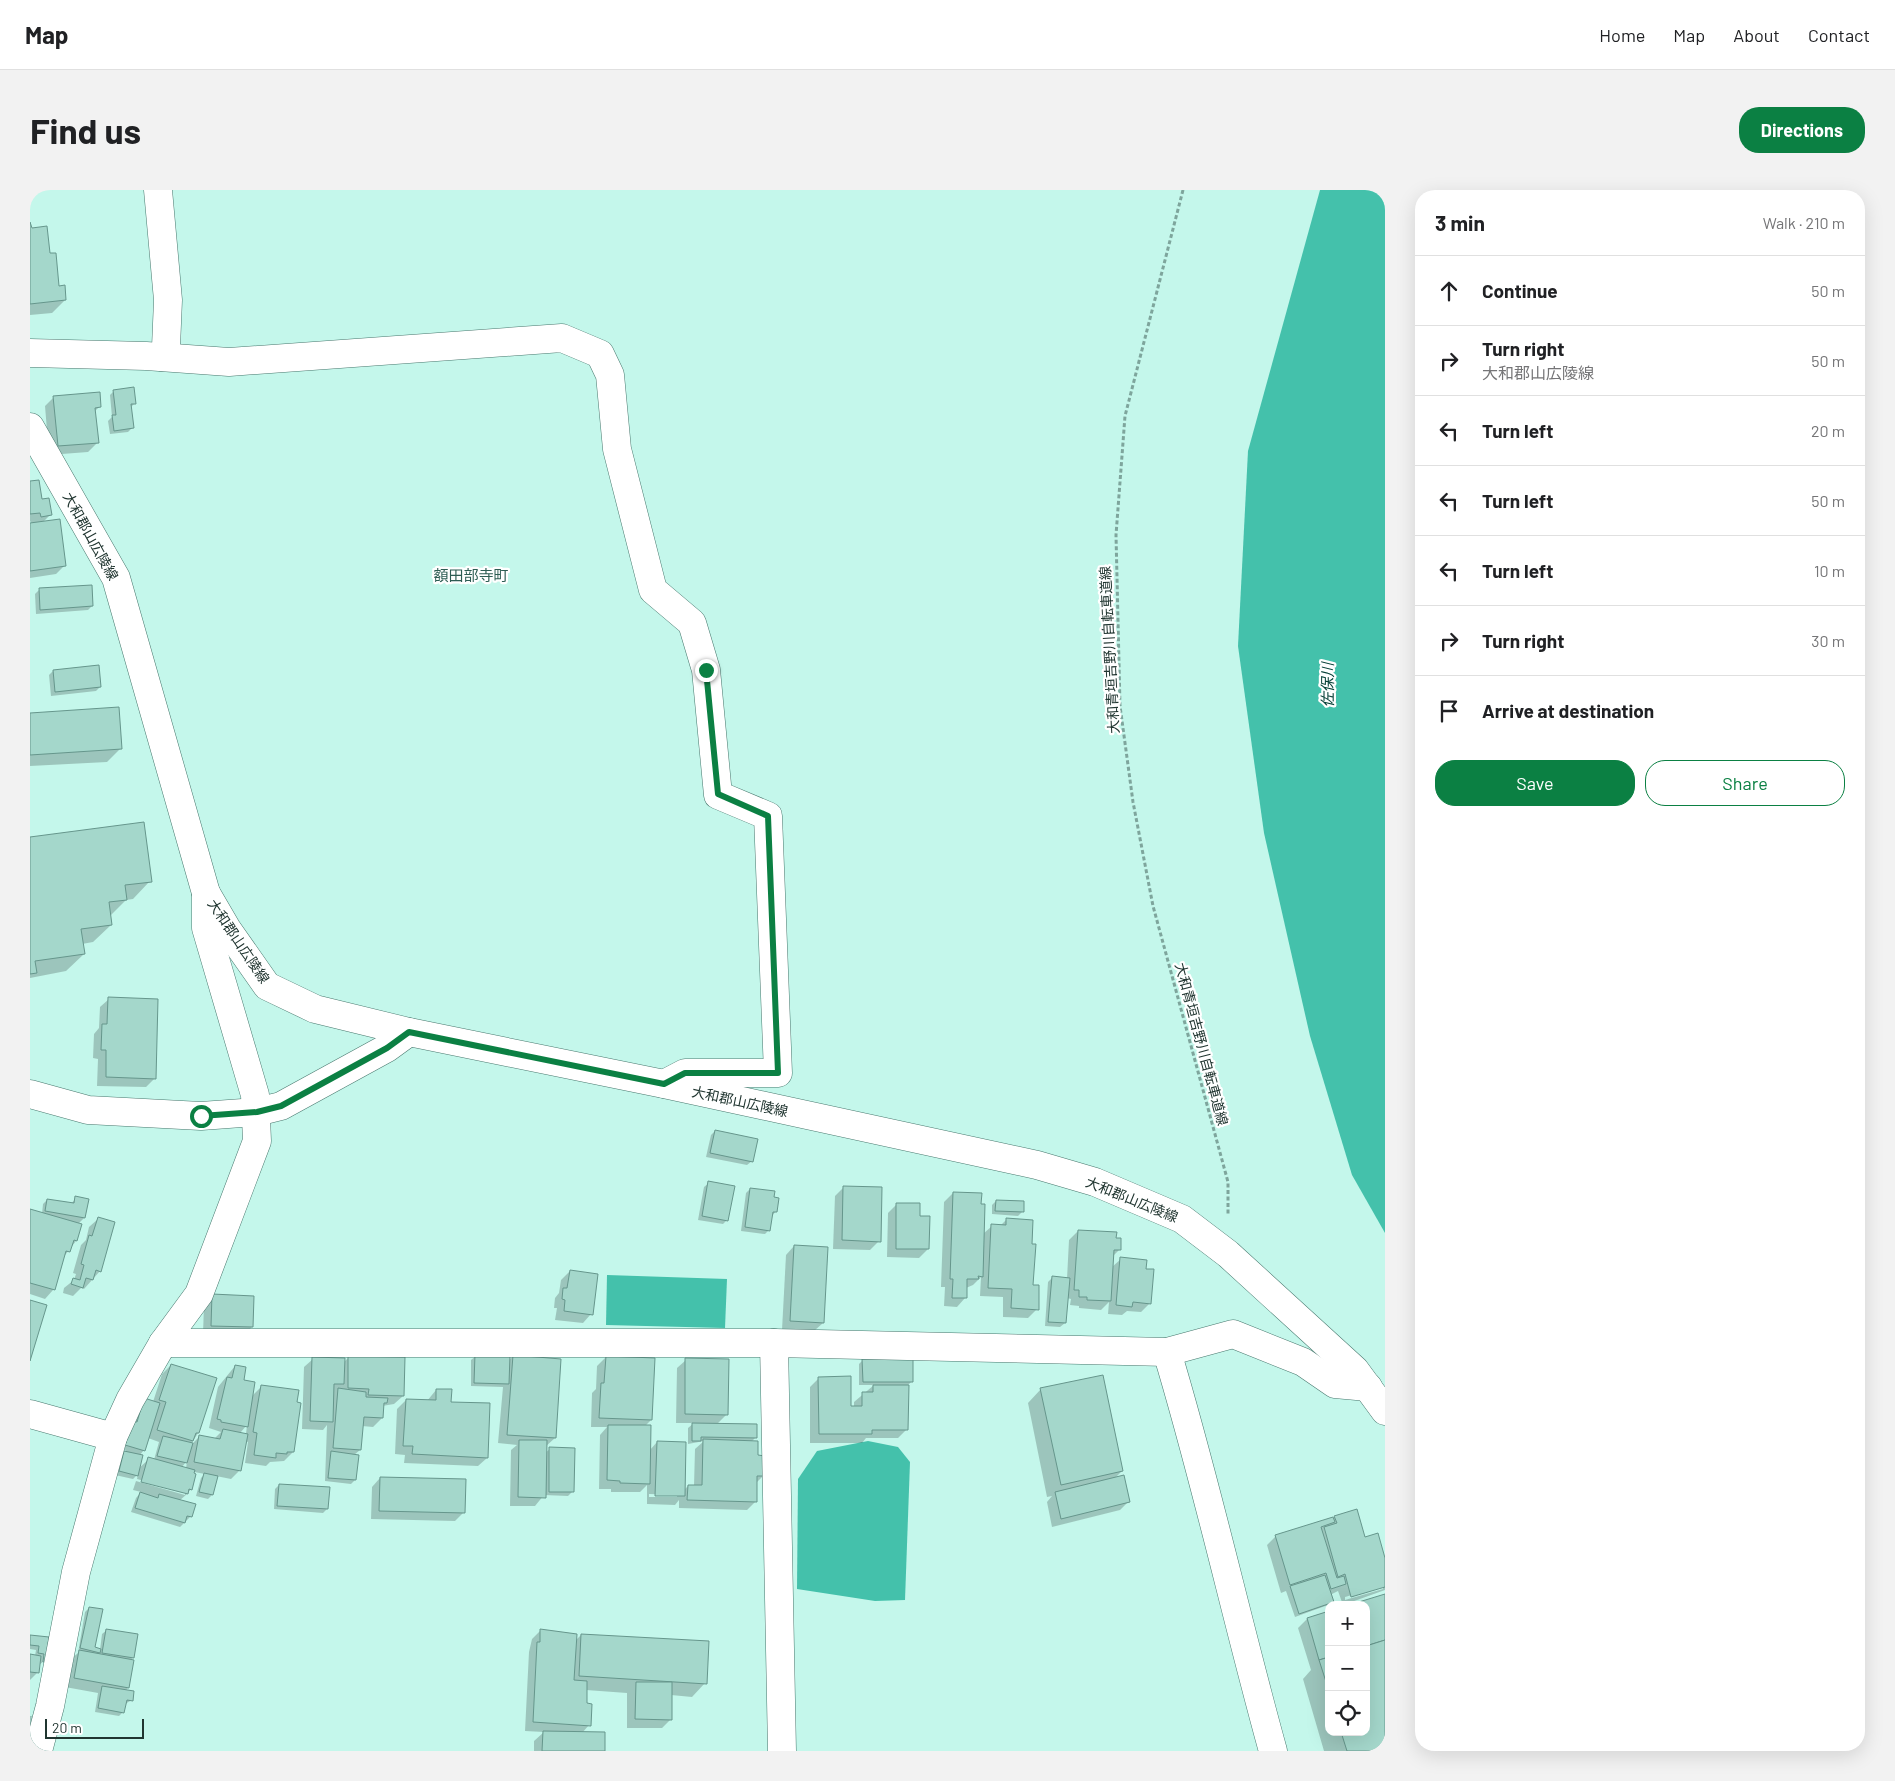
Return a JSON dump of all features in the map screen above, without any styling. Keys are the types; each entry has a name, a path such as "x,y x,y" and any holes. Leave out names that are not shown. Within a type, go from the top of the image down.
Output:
{"street":[{"path":"158,190 168,300 166,347 162,358"},
{"path":"30,353 229,362 562,338 600,354 610,375 617,449 653,590 692,623 706,670 718,794 768,816 778,1073 685,1073 664,1084"},
{"name":"大和郡山広陵線","path":"30,428 116,578 206,893 227,929 267,986 315,1009 409,1032 664,1084 1037,1165 1095,1182 1182,1220 1228,1254 1355,1370 1385,1411"},
{"path":"38,1751 50,1706 76,1572 113,1437 130,1400 163,1343 199,1294 257,1141 255,1095 206,928 206,893"},
{"path":"30,1094 88,1110 201,1116 257,1112 281,1106 387,1048 409,1032"},
{"path":"163,1343 774,1343 1167,1352 1233,1334 1303,1362 1336,1384 1368,1387"},
{"path":"774,1343 782,1751"},
{"path":"1167,1352 1191,1432 1273,1751"},
{"path":"30,1414 113,1437"}],"path":[{"name":"大和青垣吉野川自転車道線","path":"1183,190 1125,416 1116,535 1120,706 1133,802 1153,906 1228,1182 1228,1254"}],"water":[{"name":"佐保川","path":"1320,190 1385,190 1385,1233 1352,1175 1310,1036 1264,833 1238,646 1248,451"},
{"path":"607,1275 727,1279 725,1328 606,1325"},
{"path":"868,1441 898,1447 910,1462 905,1600 875,1601 797,1589 798,1479 817,1451"}],"building":[{"path":"30,222 32,228 47,226 50,253 56,253 59,286 65,285 66,300 30,304"},
{"path":"134,387 136,404 131,404 134,428 114,431 112,415 116,415 113,390"},
{"path":"100,392 101,407 95,408 99,443 58,446 53,396"},
{"path":"39,480 42,499 49,498 52,515 41,517 40,513 30,514 30,481"},
{"path":"60,519 66,566 30,571 30,523"},
{"path":"92,585 93,606 40,610 39,588"},
{"path":"99,665 101,687 55,692 53,670"},
{"path":"119,707 122,749 30,755 30,713"},
{"path":"144,822 152,882 125,885 127,900 109,902 112,925 81,929 85,954 35,961 37,973 30,974 30,837"},
{"path":"108,997 158,999 156,1079 106,1077 106,1050 101,1050 102,1024 107,1024"},
{"path":"715,1130 758,1139 753,1162 710,1153"},
{"path":"708,1181 735,1186 728,1221 702,1216"},
{"path":"843,1186 882,1187 881,1242 842,1240"},
{"path":"750,1188 775,1191 774,1197 779,1198 777,1212 773,1212 770,1231 745,1227"},
{"path":"953,1192 982,1193 981,1204 985,1204 983,1277 978,1276 979,1279 967,1279 967,1298 952,1298 953,1279 950,1279"},
{"path":"75,1196 89,1199 85,1218 45,1211 47,1199 74,1203"},
{"path":"996,1200 1024,1201 1024,1212 995,1211"},
{"path":"896,1203 920,1203 920,1216 930,1216 929,1249 896,1249"},
{"path":"30,1209 82,1224 77,1241 74,1240 70,1252 66,1251 55,1290 30,1283"},
{"path":"98,1217 115,1222 101,1272 96,1270 93,1280 86,1278 83,1288 71,1284 73,1278 80,1280 84,1265 81,1264 89,1235 92,1236"},
{"path":"1006,1218 1033,1220 1032,1244 1036,1244 1033,1285 1039,1285 1039,1310 1011,1308 1012,1289 988,1288 991,1224 1006,1225"},
{"path":"1078,1230 1117,1232 1116,1238 1121,1238 1121,1250 1114,1250 1111,1301 1087,1300 1087,1297 1079,1297 1079,1290 1074,1290"},
{"path":"794,1245 828,1247 824,1323 790,1321"},
{"path":"1120,1257 1147,1260 1146,1269 1154,1269 1151,1304 1133,1302 1132,1307 1116,1305"},
{"path":"570,1270 598,1274 593,1315 564,1311 563,1288 567,1288"},
{"path":"1052,1276 1070,1278 1066,1323 1048,1322"},
{"path":"212,1294 254,1296 253,1327 211,1326"},
{"path":"30,1300 47,1305 30,1361"},
{"path":"475,1354 510,1355 509,1384 474,1383"},
{"path":"513,1355 561,1359 556,1438 507,1435"},
{"path":"348,1356 405,1357 404,1396 368,1395 369,1389 348,1388"},
{"path":"606,1356 655,1358 652,1420 599,1418 601,1383 604,1383"},
{"path":"312,1357 345,1358 344,1384 334,1384 333,1422 310,1421"},
{"path":"685,1358 729,1359 728,1415 685,1414"},
{"path":"862,1359 913,1359 913,1382 863,1382"},
{"path":"171,1364 217,1378 199,1433 196,1433 193,1441 157,1430 166,1402 159,1400"},
{"path":"235,1365 246,1367 244,1380 255,1382 248,1427 221,1422 221,1420 217,1419 227,1377 232,1378"},
{"path":"1103,1375 1123,1471 1061,1485 1040,1388"},
{"path":"851,1376 851,1406 862,1406 862,1392 873,1392 873,1385 909,1385 908,1430 872,1430 872,1434 819,1434 818,1377"},
{"path":"261,1385 299,1390 297,1402 301,1403 294,1452 287,1452 287,1454 276,1453 276,1458 254,1455 257,1433 253,1432"},
{"path":"338,1388 366,1392 366,1397 388,1398 387,1403 384,1403 383,1418 364,1417 361,1450 333,1448"},
{"path":"436,1389 452,1389 451,1402 490,1403 488,1458 412,1454 413,1446 403,1446 406,1399 436,1400"},
{"path":"144,1398 160,1403 145,1451 125,1445 132,1421 137,1422"},
{"path":"692,1423 757,1424 757,1438 701,1437 701,1441 692,1441"},
{"path":"608,1425 651,1425 650,1484 620,1483 620,1481 607,1480"},
{"path":"223,1429 248,1434 241,1471 194,1462 199,1435 220,1439"},
{"path":"163,1436 193,1443 187,1463 157,1456"},
{"path":"703,1439 758,1441 758,1455 765,1456 764,1476 757,1476 757,1502 687,1500 688,1485 702,1485"},
{"path":"519,1440 547,1440 546,1498 518,1497"},
{"path":"657,1441 686,1442 685,1496 655,1496"},
{"path":"549,1447 575,1448 574,1492 549,1492"},
{"path":"124,1451 143,1455 138,1476 119,1471"},
{"path":"331,1451 359,1455 356,1480 328,1478"},
{"path":"148,1457 195,1470 194,1473 196,1474 192,1490 189,1489 188,1494 141,1482"},
{"path":"204,1473 218,1476 213,1495 199,1492"},
{"path":"1124,1475 1130,1502 1061,1519 1055,1492"},
{"path":"380,1477 466,1479 465,1513 379,1511"},
{"path":"279,1484 330,1487 328,1509 277,1506"},
{"path":"140,1492 158,1498 159,1494 196,1504 192,1517 187,1516 185,1523 135,1508"},
{"path":"1357,1509 1365,1537 1378,1533 1385,1558 1385,1587 1351,1597 1345,1574 1338,1577 1324,1527 1337,1523 1334,1516"},
{"path":"1333,1517 1335,1522 1321,1527 1337,1578 1344,1576 1346,1584 1331,1589 1326,1573 1290,1585 1275,1535"},
{"path":"1325,1575 1334,1601 1325,1601 1325,1605 1299,1614 1290,1586"},
{"path":"1385,1594 1385,1640 1370,1645 1370,1601 1362,1601"},
{"path":"89,1607 103,1609 95,1647 101,1649 100,1653 80,1648"},
{"path":"1325,1612 1325,1658 1319,1660 1307,1618"},
{"path":"106,1629 138,1634 134,1658 102,1653"},
{"path":"540,1629 577,1634 574,1680 587,1681 587,1703 592,1704 591,1726 533,1722 537,1642 540,1642"},
{"path":"581,1634 709,1641 707,1684 579,1676"},
{"path":"30,1635 49,1637 46,1662 43,1662 44,1654 38,1653 39,1646 30,1645"},
{"path":"1385,1640 1385,1751 1347,1751 1342,1736 1370,1736 1370,1645"},
{"path":"79,1650 134,1660 129,1688 74,1678"},
{"path":"30,1654 41,1656 39,1673 30,1672"},
{"path":"1325,1658 1325,1679 1319,1660"},
{"path":"636,1682 672,1682 672,1720 635,1719"},
{"path":"102,1686 134,1691 133,1701 127,1700 124,1713 98,1708"},
{"path":"543,1731 605,1732 605,1751 542,1751"}],"district":[{"name":"額田部寺町","path":"471,575"}],"route":[{"path":"201,1116 257,1112 281,1106 387,1048 409,1032 664,1084 685,1073 778,1073 768,816 718,794 706,670"}]}
